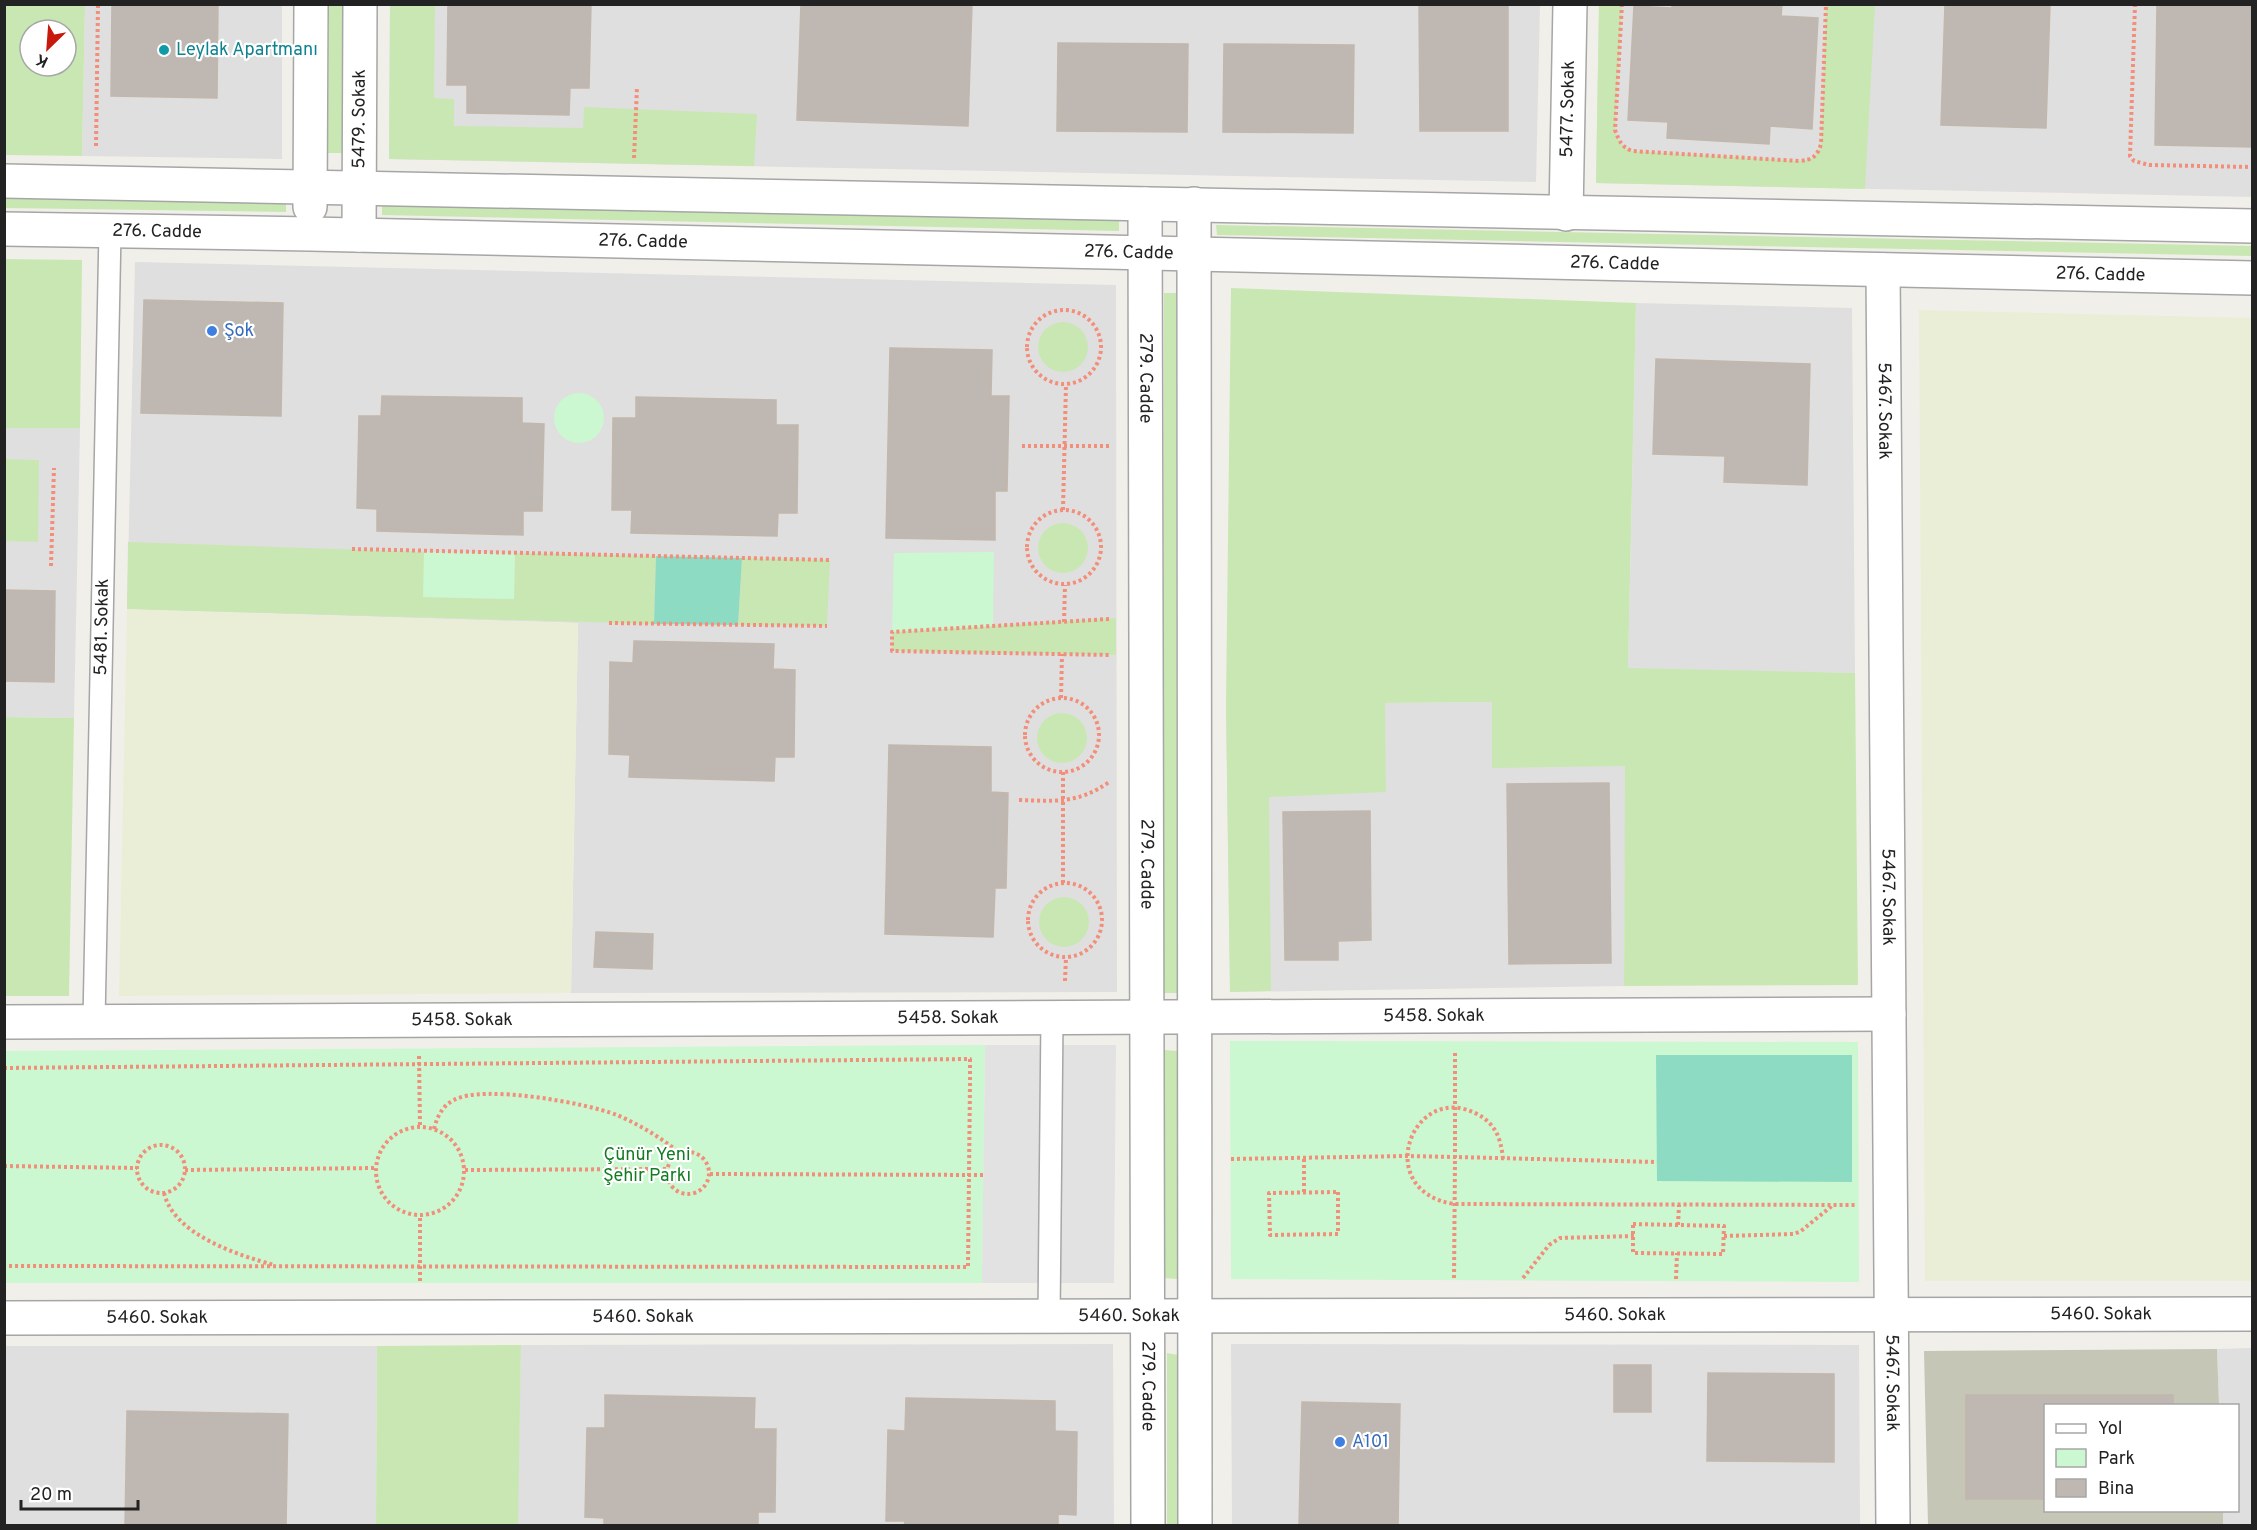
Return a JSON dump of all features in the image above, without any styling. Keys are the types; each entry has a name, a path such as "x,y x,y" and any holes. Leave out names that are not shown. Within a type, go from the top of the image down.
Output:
{"street":[{"path":"310,234 311,4"},
{"name":"5479. Sokak","path":"359,235 360,4"},
{"name":"5477. Sokak","path":"1566,214 1570,4"},
{"path":"4,181 2253,226"},
{"name":"279. Cadde","path":"1145,204 1148,1526"},
{"path":"1194,204 1195,1526"},
{"name":"276. Cadde","path":"4,229 359,235 2253,279"},
{"name":"5467. Sokak","path":"1882,270 1892,1205 1893,1526"},
{"name":"5458. Sokak","path":"4,1022 418,1020 1058,1005 1147,1017 1889,1014"},
{"name":"5460. Sokak","path":"4,1318 2253,1314"}],"lane":[{"name":"5481. Sokak","path":"94,1021 110,231"},
{"path":"1048,1317 1058,1005"}],"path":[{"path":"96,156 98,4"},
{"path":"1622,4 1615,130 1624,148 1632,152 1810,160 1817,155 1821,144 1826,4"},
{"path":"2135,4 2130,156 2134,161 2149,165 2253,167"},
{"path":"634,163 637,87"},
{"path":"1059,310 1071,310 1092,322 1099,332 1102,344 1101,356 1092,371 1077,382 1065,384 1042,377 1033,368 1028,356 1027,344 1030,332 1037,321 1059,310"},
{"path":"1063,510 1065,384"},
{"path":"1022,446 1116,446"},
{"path":"51,567 54,468"},
{"path":"1063,510 1082,515 1091,522 1098,532 1101,544 1100,556 1095,567 1077,582 1065,585 1052,583 1037,573 1028,557 1027,544 1029,532 1037,522 1046,514 1063,510"},
{"path":"352,549 830,560"},
{"path":"1064,622 1065,585"},
{"path":"1116,618 892,632 892,651 1116,655"},
{"path":"609,623 827,626"},
{"path":"1061,698 1062,654"},
{"path":"1061,698 1080,703 1090,710 1100,732 1094,755 1075,771 1051,771 1036,760 1026,745 1025,732 1028,720 1035,710 1045,702 1061,698"},
{"path":"1063,772 1063,883"},
{"path":"1019,800 1064,801 1079,798 1096,792 1116,776"},
{"path":"1063,883 1081,886 1092,895 1099,905 1102,917 1101,929 1096,940 1088,949 1077,955 1066,957 1042,950 1031,935 1027,916 1037,894 1047,887 1063,883"},
{"path":"1058,1005 1066,957"},
{"path":"1453,1316 1454,1016"},
{"path":"418,1020 420,1127"},
{"path":"4,1068 970,1059 968,1267 4,1266"},
{"path":"434,1129 436,1118 443,1109 454,1100 470,1095 544,1097 584,1105 640,1125 680,1152 694,1152 700,1155 705,1160 710,1174 705,1186 693,1194 679,1192 669,1182 667,1168 669,1162 680,1152"},
{"path":"1503,1159 1501,1141 1494,1127 1483,1117 1470,1110 1455,1107 1440,1110 1426,1117 1415,1128 1406,1156 1409,1171 1416,1184 1426,1195 1440,1202 1454,1204 1892,1205"},
{"path":"420,1127 434,1129 448,1137 458,1148 465,1170 461,1191 452,1202 441,1211 420,1215 399,1210 388,1202 380,1190 376,1176 376,1161 382,1148 406,1129 420,1127"},
{"path":"162,1145 180,1154 185,1170 180,1184 175,1189 164,1193 146,1188 138,1176 137,1168 143,1153 150,1148 162,1145"},
{"path":"1231,1159 1406,1156 1657,1162"},
{"path":"1304,1157 1304,1192"},
{"path":"4,1166 137,1168"},
{"path":"185,1170 376,1168"},
{"path":"465,1170 667,1168"},
{"path":"710,1174 984,1175"},
{"path":"1304,1192 1338,1192 1338,1234 1270,1235 1269,1193 1304,1192"},
{"path":"164,1193 170,1209 185,1224 208,1240 237,1255 281,1266"},
{"path":"1678,1225 1679,1205"},
{"path":"1724,1236 1794,1234 1801,1232 1834,1205"},
{"path":"419,1317 420,1215"},
{"path":"1633,1224 1724,1226 1723,1254 1633,1253 1634,1236 1633,1224"},
{"path":"1522,1278 1549,1245 1560,1238 1634,1236"},
{"path":"1676,1279 1677,1253"}],"shaded area":[{"path":"85,5 282,5 282,159 82,156"},
{"path":"390,5 1540,5 1536,182 389,159"},
{"path":"1599,5 2252,5 2252,197 1596,183"},
{"path":"135,262 1116,285 1117,992 571,993 578,623 127,609"},
{"path":"1636,303 1852,308 1855,673 1628,669"},
{"path":"1919,310 2252,318 2252,1281 1925,1281"},
{"path":"5,428 80,428 74,718 5,717"},
{"path":"127,609 578,623 571,993 119,996"},
{"path":"1626,701 1624,986 1230,992 1226,704"},
{"path":"985,1045 1116,1045 1114,1283 982,1283"},
{"path":"1113,1344 1114,1525 517,1526 521,1345"},
{"path":"1231,1344 1859,1345 1860,1525 1232,1525"},
{"path":"4,1346 377,1346 376,1525 5,1525"},
{"path":"2252,1348 2252,1525 2223,1525 2223,1512 2239,1512 2239,1404 2219,1404 2217,1349"},
{"path":"2217,1349 2219,1404 2044,1404 2044,1512 2223,1512 2223,1525 1928,1525 1924,1351"}],"green space":[{"path":"5,4 85,5 82,156 5,155"},
{"path":"329,5 342,5 342,153 328,153"},
{"path":"390,5 435,5 434,98 454,99 454,126 583,128 584,107 757,114 754,166 389,159"},
{"path":"1599,5 1622,5 1615,130 1619,140 1626,148 1632,151 1799,161 1813,157 1821,144 1826,5 1875,5 1865,189 1596,183"},
{"path":"5,198 286,203 286,212 5,208"},
{"path":"382,205 1119,219 1119,231 382,215"},
{"path":"1216,225 2252,246 2252,256 1217,235"},
{"path":"5,259 82,260 80,428 5,428"},
{"path":"1231,288 1636,303 1628,668 1855,673 1858,985 1624,986 1625,766 1492,768 1492,702 1385,703 1386,792 1269,797 1271,991 1230,992 1226,704"},
{"path":"1164,293 1176,293 1177,993 1164,993"},
{"path":"1058,322 1068,322 1081,329 1088,342 1088,352 1081,365 1068,372 1058,372 1049,368 1042,361 1038,352 1038,342 1042,333 1049,326"},
{"path":"579,393 588,395 599,404 604,418 602,427 593,438 579,443 570,441 559,432 554,418 556,409 565,398"},
{"path":"5,459 39,460 38,542 5,541"},
{"path":"1058,523 1068,523 1081,530 1088,543 1088,553 1081,566 1068,573 1058,573 1049,569 1042,562 1038,553 1038,543 1042,534 1049,527"},
{"path":"128,542 424,552 424,597 514,599 515,553 656,556 654,624 127,609"},
{"path":"424,552 515,553 514,599 423,597"},
{"path":"994,552 993,626 892,632 894,553"},
{"path":"656,556 742,558 738,625 654,624"},
{"path":"742,558 830,560 827,626 738,625"},
{"path":"1116,618 1116,655 892,651 892,632"},
{"path":"1057,713 1067,713 1080,720 1087,733 1087,743 1080,756 1067,763 1057,763 1048,759 1041,752 1037,743 1037,733 1041,724 1048,717"},
{"path":"5,717 74,718 69,996 5,996"},
{"path":"1059,897 1069,897 1082,904 1089,917 1089,927 1082,940 1069,947 1059,947 1050,943 1043,936 1039,927 1039,917 1043,908 1050,901"},
{"path":"1230,1041 1858,1042 1859,1282 1231,1279"},
{"name":"Çünür Yeni Şehir Parkı","path":"985,1045 982,1283 5,1283 4,1051"},
{"path":"1164,1050 1177,1051 1177,1279 1163,1278"},
{"path":"1656,1055 1852,1055 1852,1182 1657,1181"},
{"path":"521,1345 518,1525 376,1525 377,1346"},
{"path":"1167,1353 1178,1355 1179,1525 1167,1525"}],"building":[{"name":"Leylak Apartmanı","path":"112,4 218,4 217,98 111,96"},
{"path":"448,4 591,4 589,88 570,88 569,115 467,113 467,85 447,85"},
{"path":"801,4 972,4 968,126 797,120"},
{"path":"1419,4 1508,4 1508,131 1420,131"},
{"path":"1672,4 1782,4 1781,16 1818,18 1812,129 1770,126 1769,144 1667,138 1668,122 1628,120 1634,6 1672,8"},
{"path":"1945,4 2050,4 2046,128 1941,125"},
{"path":"2157,4 2252,4 2252,147 2155,145"},
{"path":"1058,43 1188,44 1187,132 1057,131"},
{"path":"1224,44 1354,45 1353,133 1223,132"},
{"path":"144,300 283,303 281,416 141,413"},
{"path":"890,348 992,350 991,396 1009,396 1007,491 995,491 995,540 886,538"},
{"path":"1656,359 1810,364 1807,485 1724,482 1725,456 1653,454"},
{"path":"382,396 522,398 522,423 544,424 542,511 523,511 523,535 377,531 377,509 357,508 359,416 381,416"},
{"path":"636,397 776,400 776,425 798,425 797,513 778,513 777,536 631,533 632,510 612,510 613,418 636,418"},
{"path":"4,590 55,591 54,682 4,681"},
{"path":"634,641 774,644 773,669 795,670 794,757 775,757 774,781 629,777 630,755 609,754 610,662 633,663"},
{"path":"889,745 991,747 991,792 1008,793 1006,888 995,888 993,937 885,934"},
{"path":"1609,783 1611,963 1509,964 1507,784"},
{"path":"1370,811 1371,940 1338,941 1338,960 1285,960 1283,812"},
{"path":"596,932 653,934 652,969 594,967"},
{"path":"1614,1365 1651,1365 1651,1412 1614,1412"},
{"path":"1708,1373 1834,1374 1834,1462 1707,1461"},
{"path":"605,1395 755,1398 754,1429 776,1429 775,1512 758,1512 758,1526 604,1526 604,1518 585,1517 587,1428 605,1428"},
{"path":"1966,1395 2173,1395 2173,1404 2044,1404 2044,1499 1966,1499"},
{"path":"906,1398 1055,1401 1055,1431 1077,1432 1076,1515 1058,1514 1058,1526 904,1526 905,1521 886,1521 888,1430 905,1431"},
{"path":"1302,1402 1400,1404 1398,1526 1299,1526"},
{"path":"127,1411 288,1414 286,1526 125,1526"}],"place":[{"name":"Leylak Apartmanı","path":"164,50"},
{"name":"Şok","path":"212,331"},
{"name":"A101","path":"1340,1442"}]}
